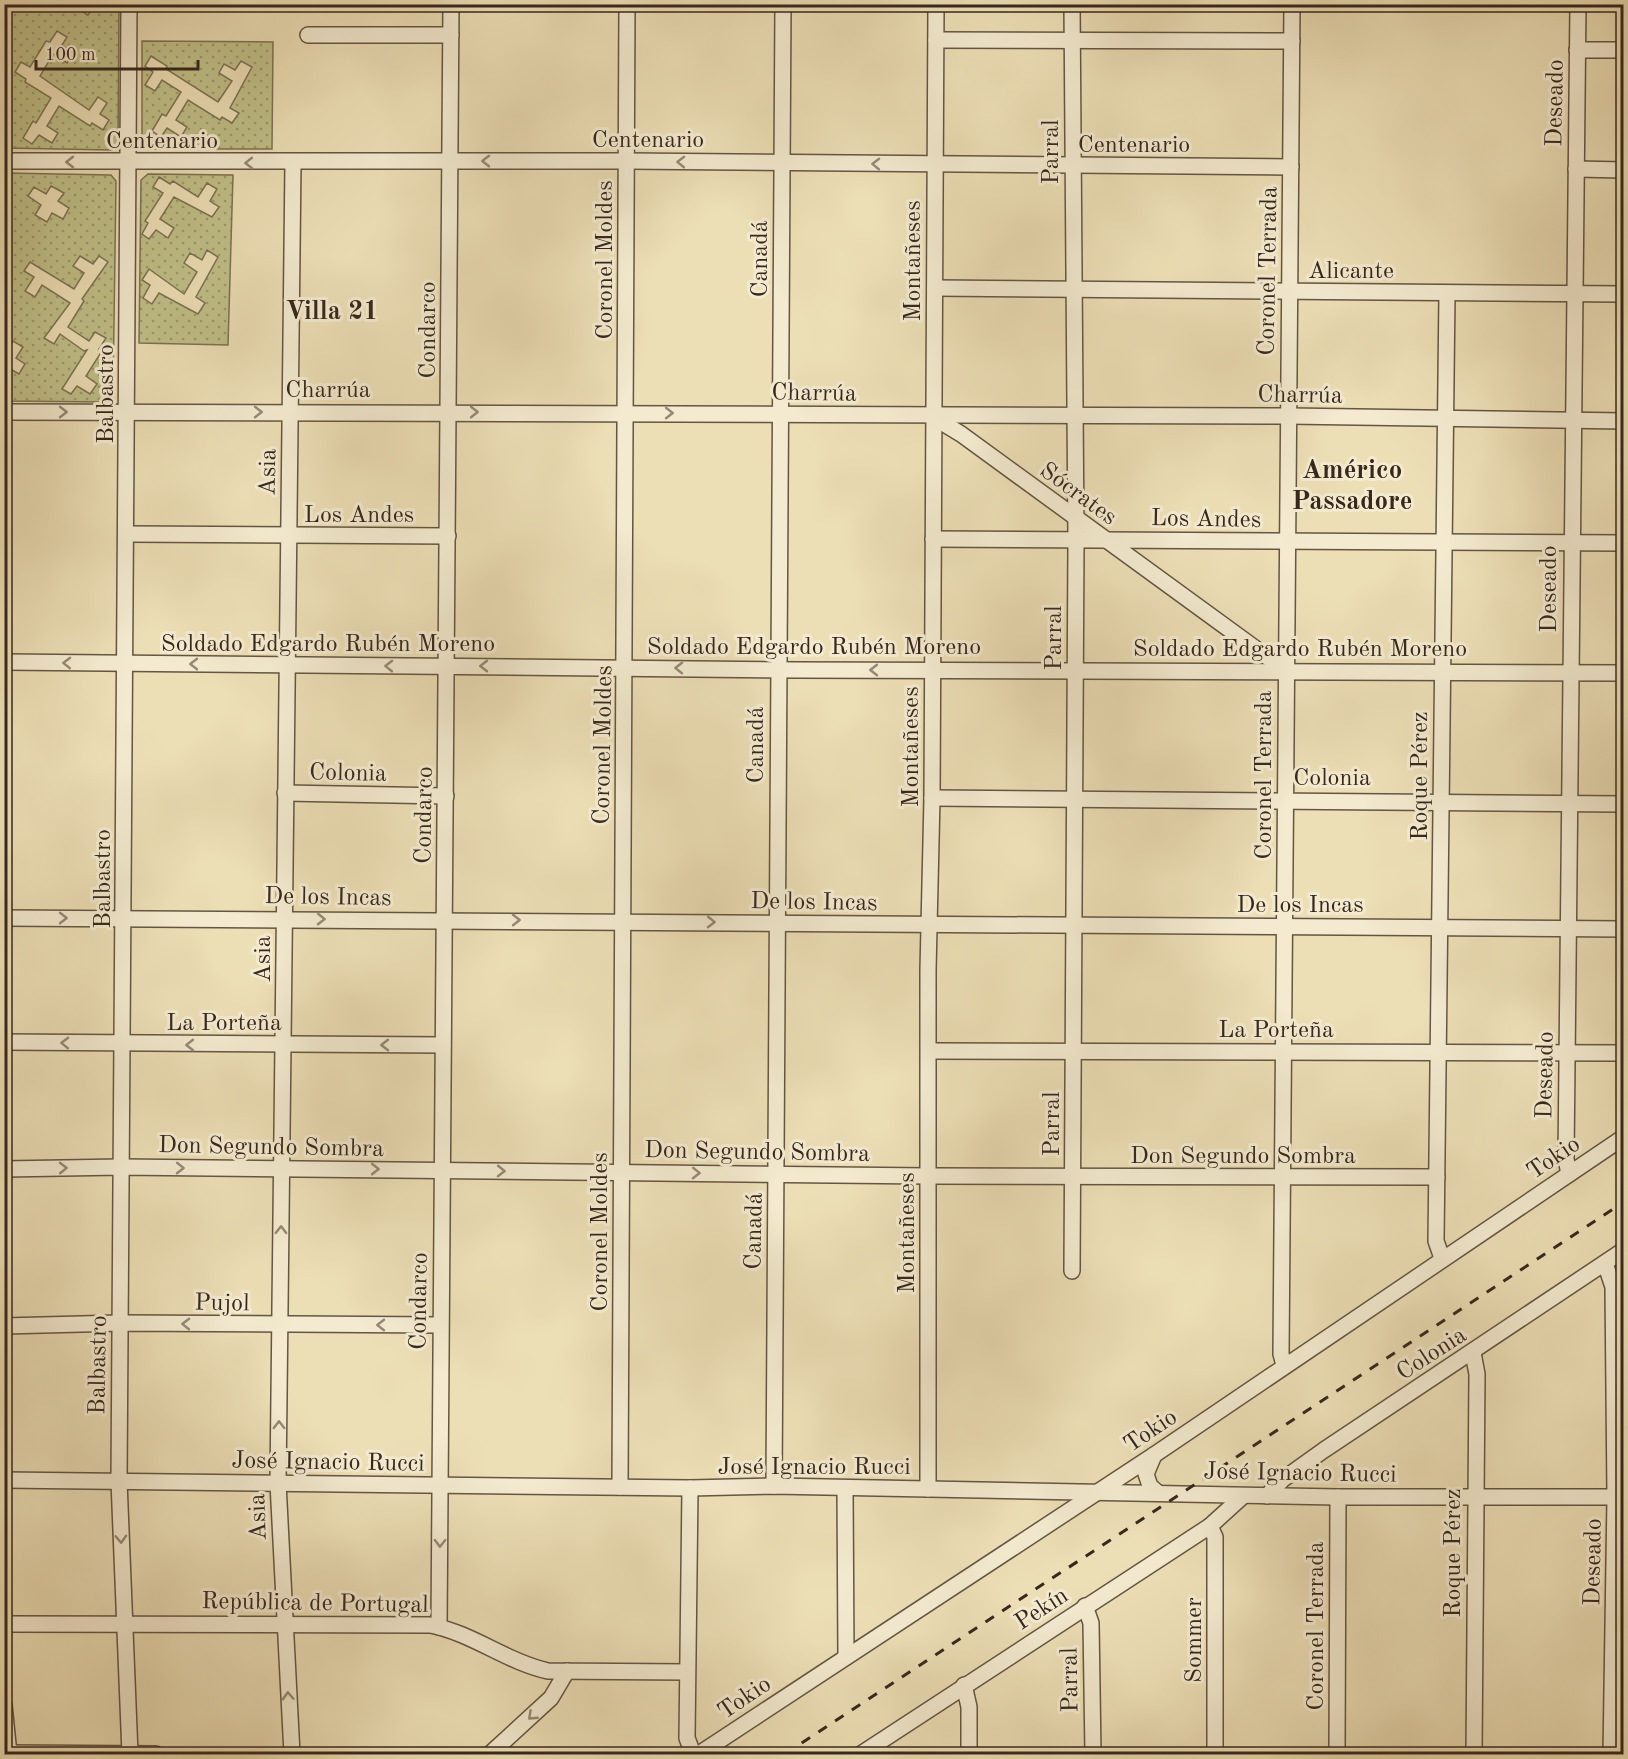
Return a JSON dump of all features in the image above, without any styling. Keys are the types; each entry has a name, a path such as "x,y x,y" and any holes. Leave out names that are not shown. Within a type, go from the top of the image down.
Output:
{"street":[{"name":"Balbastro","path":"129,4 119,1481 130,1754"},
{"name":"Condarco","path":"439,1627 451,4"},
{"name":"Coronel Moldes","path":"620,1487 622,921 626,667 627,4"},
{"name":"Canadá","path":"774,1486 783,4"},
{"name":"Montañeses","path":"928,1489 936,4"},
{"name":"Parral","path":"1072,4 1076,540 1072,1271"},
{"name":"Coronel Terrada","path":"1284,1365 1281,1354 1285,670 1292,4"},
{"name":"Deseado","path":"1569,1174 1566,1159 1566,1052 1571,672 1570,544 1578,4"},
{"path":"308,35 451,35"},
{"path":"936,40 1292,41"},
{"path":"1577,50 1623,50"},
{"name":"Centenario","path":"4,161 627,161 1291,167"},
{"name":"Asia","path":"292,162 278,1483 292,1755"},
{"path":"1576,169 1623,170"},
{"name":"Alicante","path":"935,288 1288,293 1623,294"},
{"name":"Roque Pérez","path":"1442,1258 1436,1241 1447,293"},
{"name":"Charrúa","path":"4,412 290,411 933,417 1289,416 1623,421"},
{"name":"Sócrates","path":"933,417 1285,670"},
{"name":"Los Andes","path":"127,534 448,536"},
{"name":"Los Andes","path":"933,539 1623,543"},
{"name":"Soldado Edgardo Rubén Moreno","path":"4,662 778,670 1623,673"},
{"name":"Colonia","path":"285,793 446,796"},
{"name":"Colonia","path":"932,798 1442,800 1623,804"},
{"name":"De los Incas","path":"4,918 285,918 1623,929"},
{"name":"La Porteña","path":"4,1042 443,1045"},
{"name":"La Porteña","path":"929,1051 1623,1053"},
{"name":"Tokio","path":"699,1755 1154,1455 1623,1137"},
{"name":"Don Segundo Sombra","path":"4,1169 121,1167 929,1176 1437,1177"},
{"name":"Colonia","path":"1267,1496 1282,1480 1324,1450 1473,1353 1623,1250"},
{"name":"Deseado","path":"1605,1263 1613,1287 1619,1497 1611,1755"},
{"name":"Pujol","path":"4,1326 120,1323 440,1325"},
{"name":"Roque Pérez","path":"1473,1353 1477,1374 1474,1755"},
{"path":"1154,1455 1146,1474 1150,1486 1157,1492"},
{"name":"José Ignacio Rucci","path":"4,1480 690,1488 774,1486 1338,1497 1619,1497"},
{"path":"690,1488 687,1738 693,1755"},
{"path":"844,1488 846,1657"},
{"path":"1053,1490 1060,1496 1064,1506 1056,1519"},
{"name":"Pekín","path":"861,1755 964,1685 1210,1526 1243,1496"},
{"name":"Coronel Terrada","path":"1337,1755 1338,1497"},
{"name":"Sommer","path":"1210,1526 1215,1537 1215,1755"},
{"name":"Parral","path":"1085,1606 1091,1623 1093,1755"},
{"name":"República de Portugal","path":"4,1624 284,1623 439,1627 532,1667 567,1671 687,1672"},
{"path":"490,1755 551,1698 567,1671"},
{"path":"964,1685 969,1707 969,1755"},
{"path":"4,1705 7,1754 156,1755"}],"shaded area":[{"path":"5,5 80,5 78,9 88,15 95,5 105,9 108,5 119,5 118,145 112,150 5,148","holes":["57,31 67,37 62,45 74,53 67,63 53,54 40,76 89,110 98,97 107,103 100,114 109,120 103,130 92,123 90,126 59,106 47,126 58,133 52,143 39,135 32,144 23,138 33,121 36,123 51,98 25,82 26,79 15,72 21,62 30,67 46,41 50,42"]},
{"path":"142,41 273,42 272,149 148,149 142,144","holes":["151,56 167,66 166,69 218,102 232,81 219,73 224,64 235,70 241,61 252,67 230,108 239,113 232,123 222,117 220,120 188,100 176,120 187,127 181,137 167,128 161,137 152,131 162,114 166,116 181,92 162,80 155,91 145,85 153,72 145,66"]},
{"path":"5,173 111,175 116,181 113,394 104,402 5,401 5,369 7,367 19,374 25,364 16,358 23,347 13,341 5,354","holes":["51,186 64,193 58,201 69,208 63,219 52,213 47,222 35,215 41,205 28,196 34,187 46,194","80,256 93,264 99,256 108,262 82,299 84,301 68,327 89,341 95,332 106,338 99,349 102,351 86,376 97,384 90,394 77,386 71,394 62,389 87,350 84,351 60,334 54,344 44,338 70,303 42,285 35,297 25,291 34,277 24,271 30,262 74,289 84,273 73,266"]},
{"path":"148,174 233,175 228,345 139,343 141,180","holes":["159,177 170,184 173,181 198,197 207,183 217,189 210,201 219,207 212,217 174,197 160,219 174,228 168,238 156,230 149,239 142,234 148,223 145,221 163,193 153,187","207,250 218,257 196,297 205,303 198,314 159,293 152,304 143,298 150,285 142,280 149,269 184,294 197,272 184,263 190,253 202,260"]}],"railway":[{"path":"785,1754 1624,1202"}],"district":[{"name":"Villa 21","path":"332,310"},
{"name":"Américo Passadore","path":"1352,484"}]}
